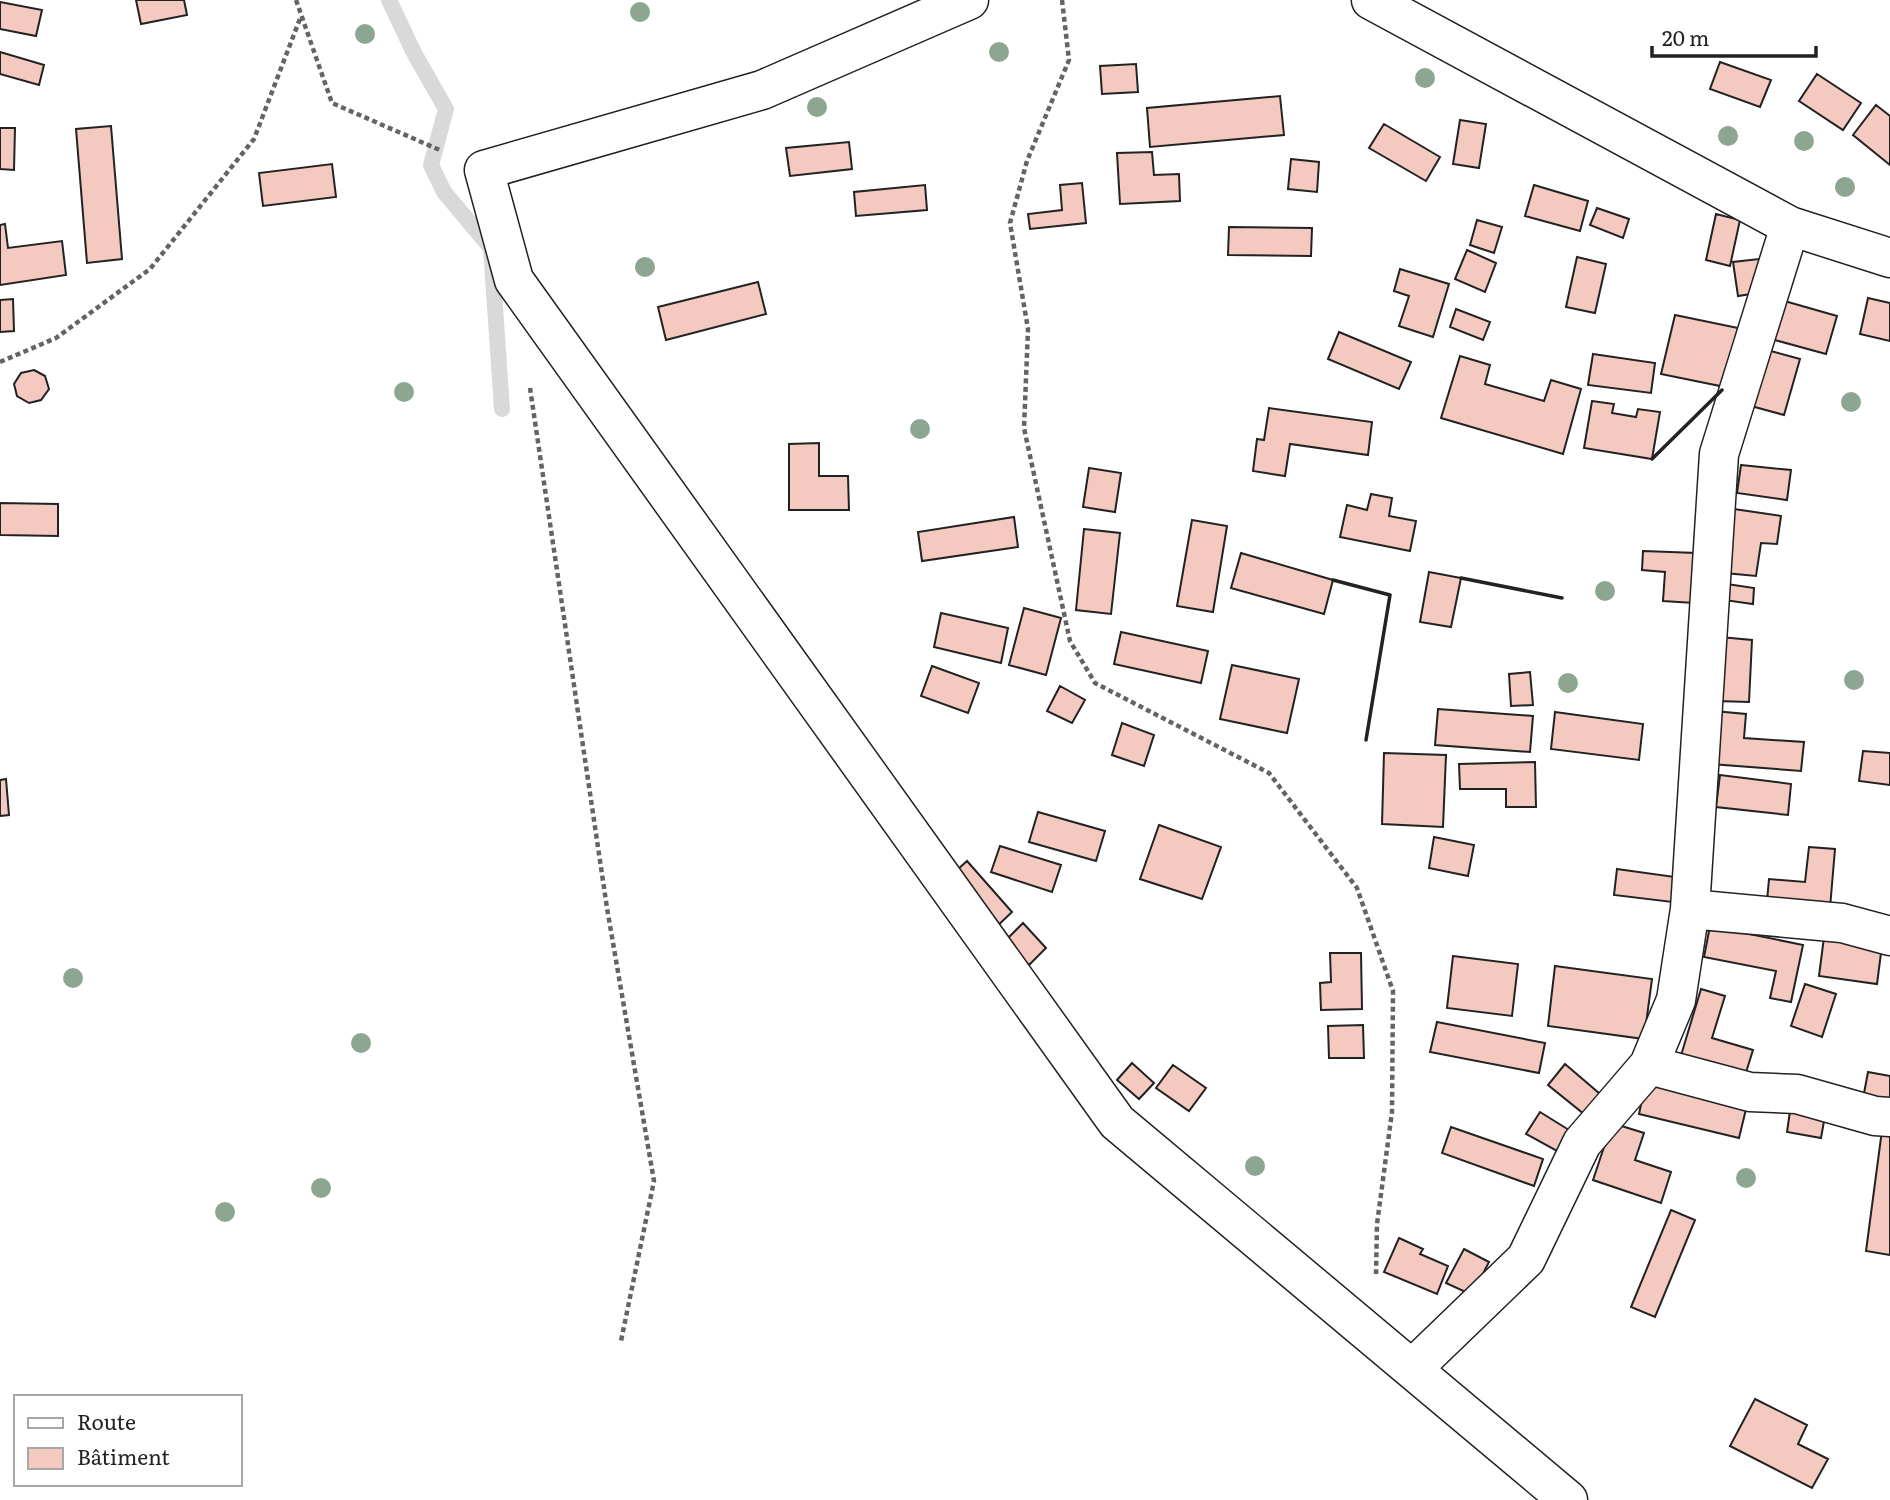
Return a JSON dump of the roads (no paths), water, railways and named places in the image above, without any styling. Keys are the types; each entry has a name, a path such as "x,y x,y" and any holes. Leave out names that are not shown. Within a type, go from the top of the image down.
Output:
{"street":[{"path":"969,0 762,90 484,170 514,280 1117,1122 1568,1500"},
{"path":"1371,0 1790,226 1890,258"},
{"path":"1412,1369 1526,1259 1582,1143 1649,1065 1676,1000 1690,909 1719,454 1790,226"},
{"path":"1690,909 1843,923 1890,936"},
{"path":"1649,1065 1750,1092 1797,1094 1875,1116 1890,1117"}],"waterway":[{"path":"389,0 414,53 446,109 431,165 444,192 491,248 502,409"}]}
